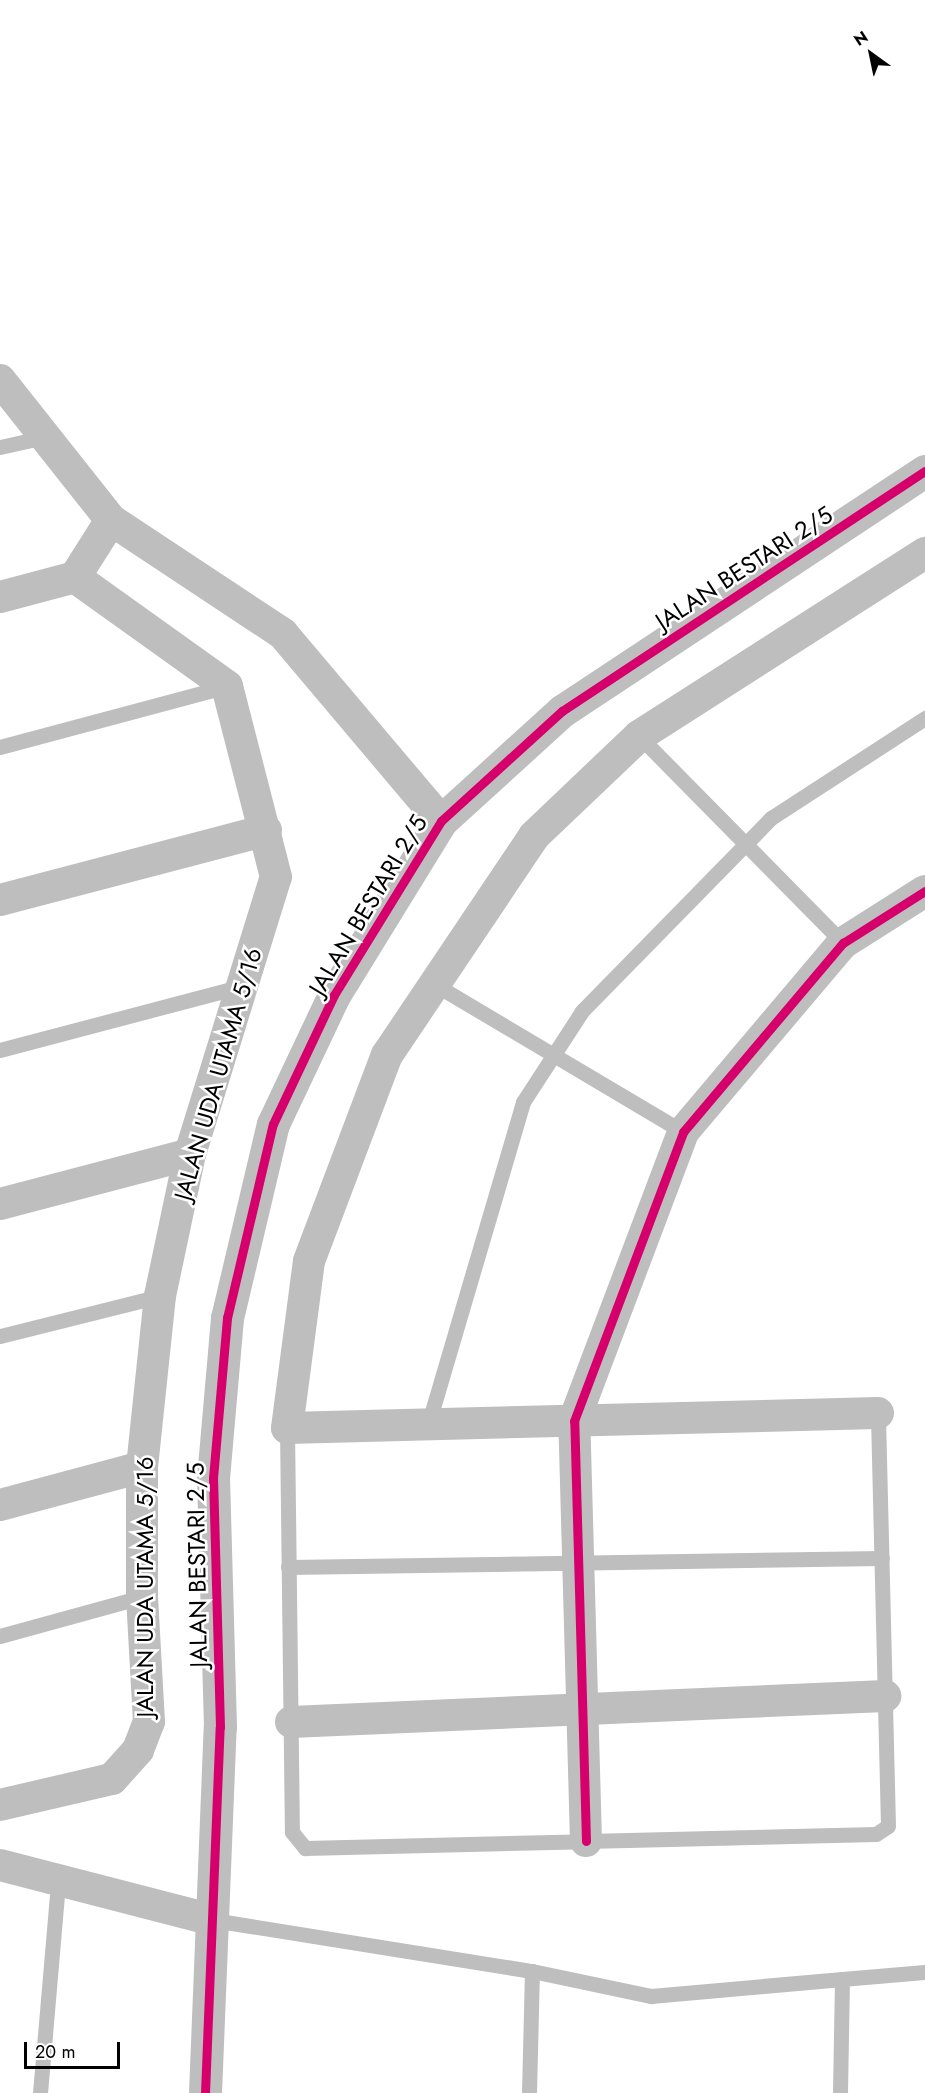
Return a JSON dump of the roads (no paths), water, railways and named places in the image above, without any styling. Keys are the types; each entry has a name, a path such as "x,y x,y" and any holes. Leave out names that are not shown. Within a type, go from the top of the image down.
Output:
{"street":[{"path":"0,380 111,520 283,634 441,821"},
{"name":"JALAN BESTARI 2/5","path":"205,2093 220,1727 213,1478 227,1318 273,1124 334,995 441,821 562,711 925,471"},
{"path":"0,597 75,577 111,520"},
{"path":"878,1413 287,1428 309,1261 387,1055 534,836 639,736 925,553"},
{"path":"75,577 227,686"},
{"name":"JALAN UDA UTAMA 5/16","path":"0,1805 112,1779 138,1750 149,1722 142,1598 142,1467 160,1296 189,1154 276,877 266,830 227,686"},
{"path":"0,900 266,830"},
{"path":"586,1841 574,1421 683,1132 843,943 925,891"},
{"path":"0,1204 189,1154"},
{"path":"0,1505 142,1467"},
{"path":"291,1722 885,1696"},
{"path":"0,1865 58,1883 213,1920"}],"lane":[{"path":"0,447 45,437"},
{"path":"0,747 227,686"},
{"path":"428,1425 523,1102 582,1011 771,818 925,718"},
{"path":"639,736 843,943"},
{"path":"434,984 683,1132"},
{"path":"0,1050 243,986"},
{"path":"0,1336 160,1296"},
{"path":"287,1428 292,1832 305,1848 876,1834 888,1826 878,1413"},
{"path":"288,1567 882,1558"},
{"path":"0,1636 142,1598"},
{"path":"40,2093 58,1883"},
{"path":"213,1920 532,1971 651,1996 925,1972"},
{"path":"529,2093 532,1971"},
{"path":"840,2093 842,1979"}]}
